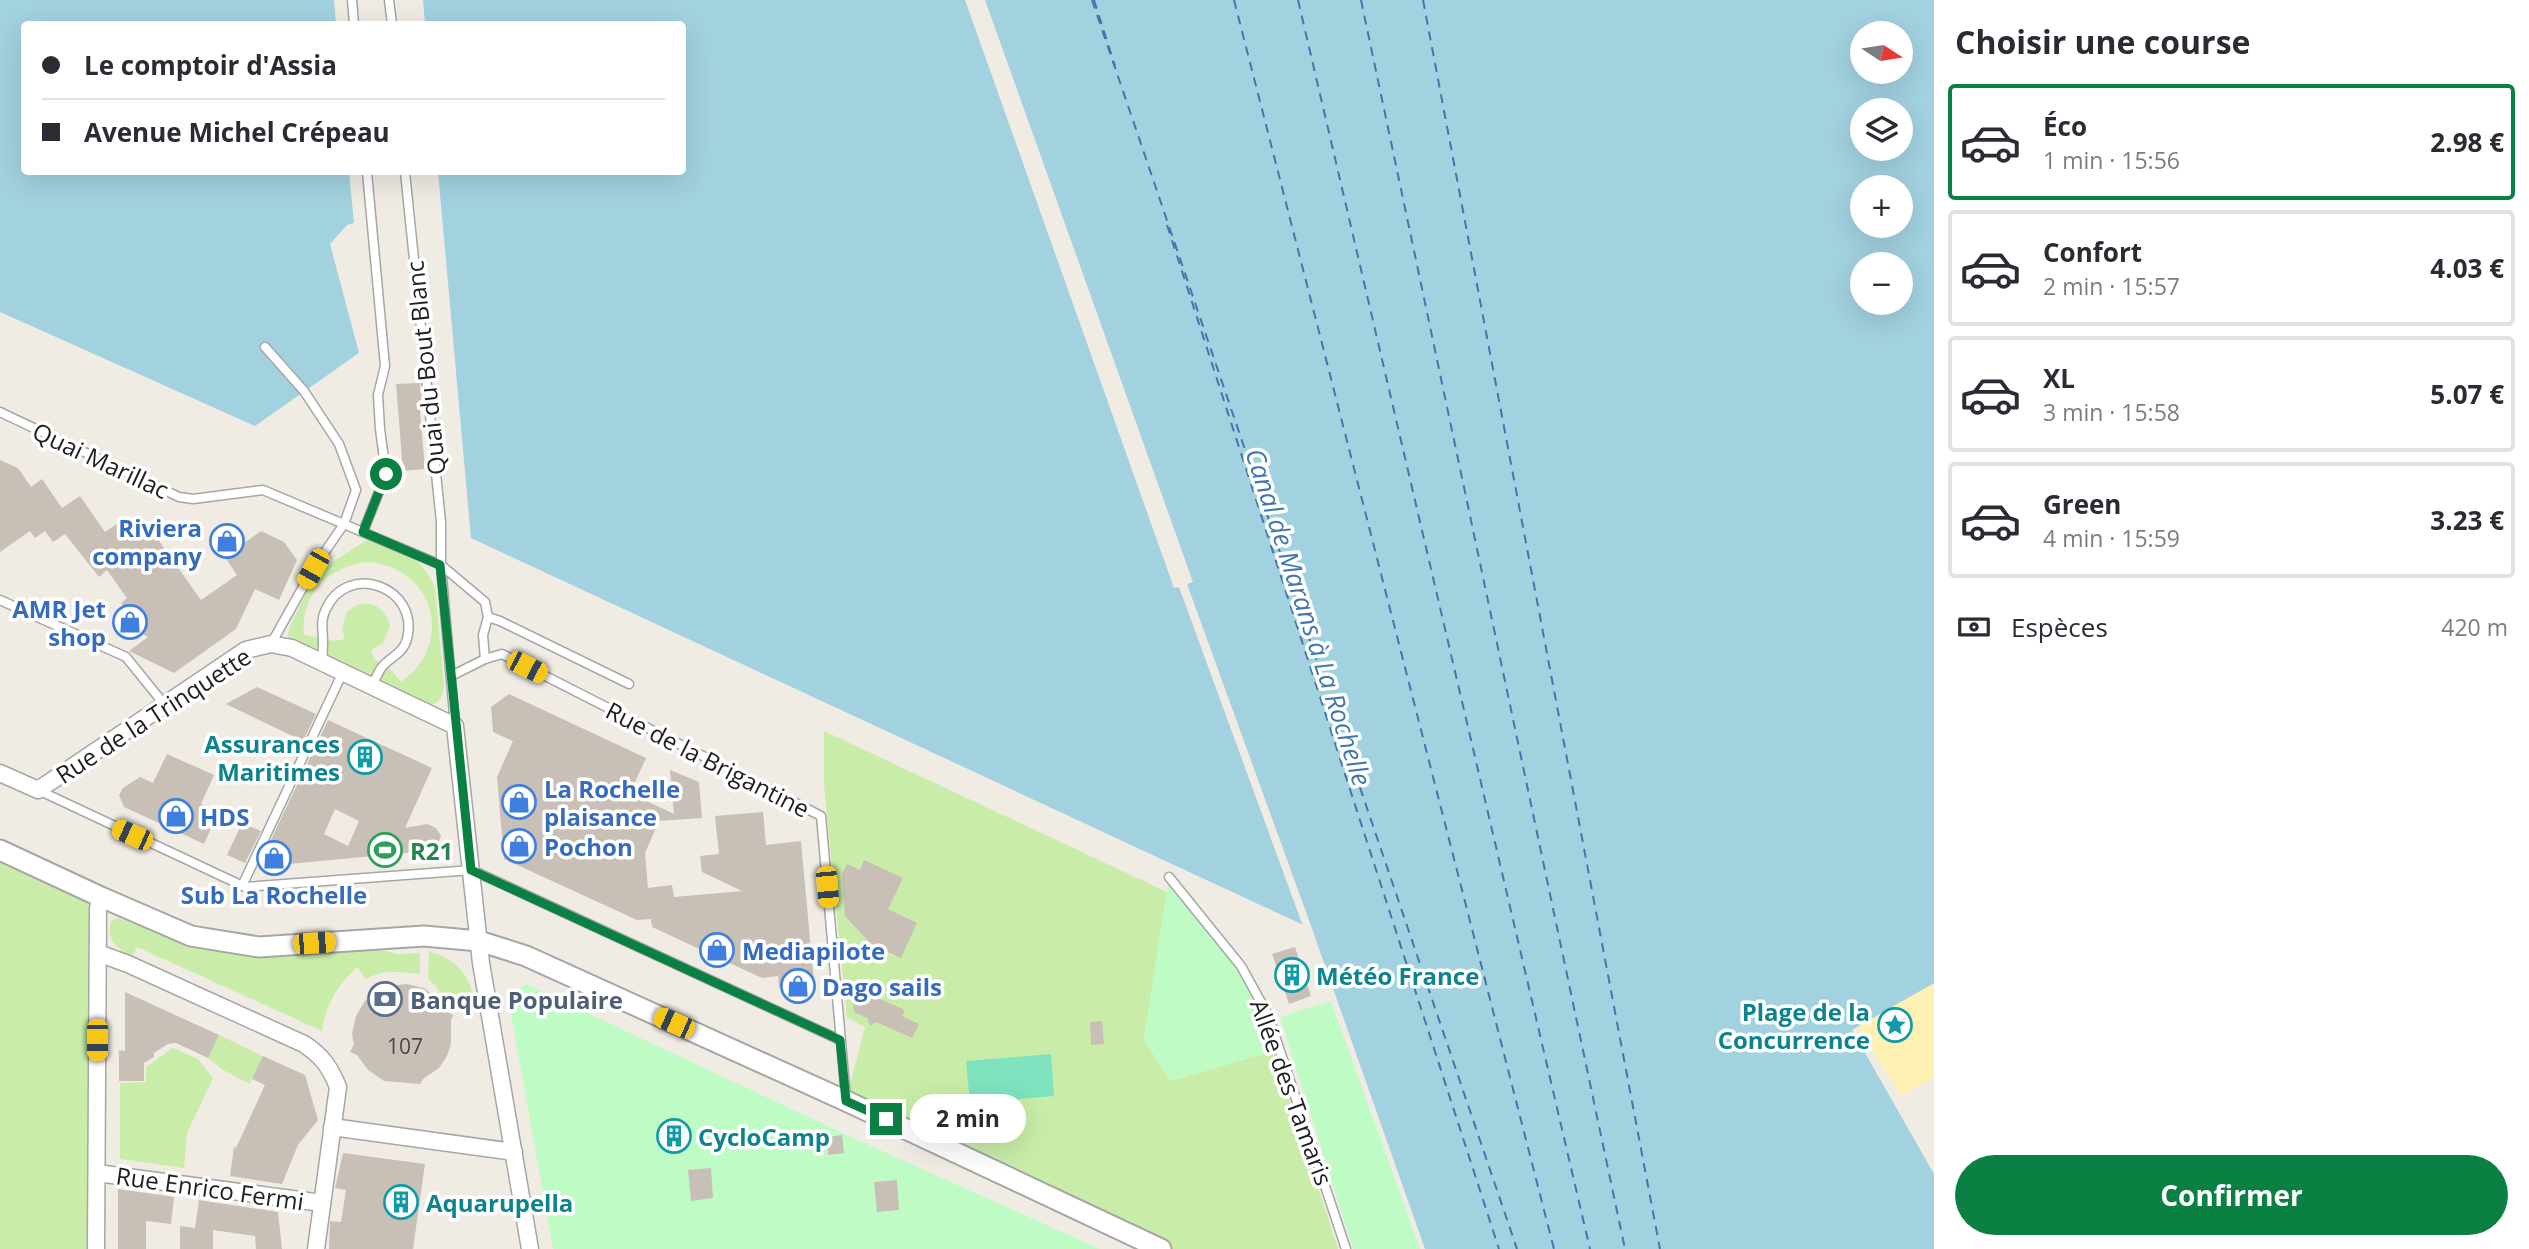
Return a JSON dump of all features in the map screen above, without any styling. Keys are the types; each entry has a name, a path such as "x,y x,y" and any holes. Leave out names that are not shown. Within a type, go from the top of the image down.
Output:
{"street":[{"name":"Rue de la Trinquette","path":"0,773 38,790 246,650 271,644 292,648 455,726"},
{"path":"455,726 479,941 530,1249"},
{"path":"0,850 191,936 259,947 424,936 479,941 526,956 846,1101 1161,1249"},
{"path":"96,1249 98,908 101,897"},
{"path":"98,953 304,1044 319,1054 330,1068 338,1087 316,1249"},
{"path":"332,1127 514,1152"},
{"name":"Rue Enrico Fermi","path":"97,1173 323,1203"}],"lane":[{"path":"352,0 354,21"},
{"path":"389,0 392,21"},
{"name":"Quai du Bout Blanc","path":"363,532 386,474 378,395 385,366 367,175"},
{"name":"Quai du Bout Blanc","path":"405,175 440,516 440,565 455,726"},
{"path":"265,347 304,391 339,444 356,490 344,524 313,569 271,644"},
{"name":"Quai Marillac","path":"0,412 179,497 193,499 263,490 344,524 440,565 485,602 488,617"},
{"path":"323,663 322,623 325,610 333,598 342,590 360,583 374,584 390,590 407,613 409,629 398,656 383,666 372,686"},
{"path":"0,600 126,657 164,704"},
{"path":"451,676 485,659 483,635 488,617 629,684"},
{"name":"Rue de la Brigantine","path":"485,659 502,654 821,816 846,1101"},
{"path":"242,886 343,672"},
{"path":"38,790 242,886 471,870 840,1040"},
{"name":"Allée des Tamaris","path":"1169,877 1241,966 1268,1015 1346,1249"}],"green space":[{"path":"365,541 382,542 410,556 425,570 435,588 444,685 443,694 437,703 429,705 289,640 291,624 316,573","holes":["368,562 391,567 409,578 422,592 430,610 432,629 428,648 418,666 401,682 391,670 375,660 371,650 383,643 390,626 383,612 372,604 359,605 346,613 342,630 345,639 329,640 304,635 304,620 312,595 330,576 341,569"]},
{"path":"824,731 1167,892 1144,1039 1170,1081 1274,1051 1338,1249 1161,1249 846,1101 844,1082 851,1081 865,1027 847,1018 824,785"},
{"path":"0,850 101,897 96,1249 0,1249"},
{"path":"1169,877 1241,966 1281,1049 1170,1081 1144,1039"},
{"path":"118,918 174,938 376,949 398,954 420,953 420,974 385,972 366,979 357,967 334,996 326,1012 322,1031 137,947 132,957 117,947 111,938 112,920"},
{"path":"429,951 448,959 461,970 470,985 475,1005 448,1005 428,979"},
{"path":"526,984 851,1137 1100,1249 553,1249 508,997"},
{"path":"1331,1001 1420,1249 1353,1249 1280,1017"},
{"path":"219,1035 263,1056 250,1084 223,1070 208,1058"},
{"path":"173,1048 198,1059 213,1078 187,1133 184,1168 120,1159 120,1083 146,1082 146,1067"},
{"path":"1051,1054 1054,1096 970,1103 966,1061"}],"sand":[{"name":"Plage de la Concurrence","path":"1934,905 1934,1078 1901,1096 1823,972"}],"water":[{"path":"0,0 334,0 336,21 21,21 21,175 349,175 354,223 347,225 330,244 359,353 255,426 0,312"},
{"name":"Canal de Marans à La Rochelle","path":"423,0 1934,0 1934,983 1852,1030 1934,1174 1934,1249 1425,1249 1312,929 471,538 438,175 686,175 686,21 425,21"}],"pier":[{"path":"965,0 985,0 1193,582 1187,584 1314,934 1311,935 1310,931 1304,929 1179,587 1174,588"}],"building":[{"path":"420,383 425,469 403,471 396,384"},
{"path":"0,460 18,468 31,487 42,479 62,508 80,496 105,532 127,517 139,536 150,528 201,600 237,575 212,538 228,528 240,546 261,531 284,542 297,560 279,600 255,589 236,629 174,673 129,651 148,637 121,603 127,598 107,570 99,577 65,534 53,542 45,531 35,538 30,531 0,552"},
{"path":"257,687 316,714 303,741 226,704"},
{"path":"509,694 646,758 630,793 674,814 670,770 699,782 702,818 659,821 645,853 648,888 672,885 674,897 742,891 702,872 700,856 719,854 715,816 763,812 766,845 801,841 814,983 794,994 779,987 778,976 762,978 652,927 651,919 637,920 504,859 497,777 513,741 493,732 491,707"},
{"path":"328,720 432,768 405,828 427,824 436,828 441,836 436,850 258,867","holes":["335,809 359,821 348,846 324,834"]},
{"path":"167,754 214,775 201,804 219,811 204,844 124,807 119,795 123,788 140,777 153,783"},
{"path":"242,823 261,831 245,863 227,855"},
{"path":"864,860 903,878 888,909 917,923 901,958 871,944 845,916 842,874 847,864 860,870"},
{"name":"Météo France","path":"1295,947 1311,996 1289,1004 1272,954"},
{"path":"383,983 390,986 407,984 424,988 453,1015 451,1044 447,1056 439,1068 420,1084 384,1081 368,1070 357,1055 350,1052 354,1044 352,1034 356,1016 365,1001 380,989"},
{"path":"852,987 905,1010 902,1016 919,1024 912,1038 876,1022 870,1026 867,1018 854,1012"},
{"path":"125,992 219,1035 208,1058 176,1043 168,1044 144,1063 144,1081 119,1081 119,1050 125,1051"},
{"path":"1102,1021 1104,1044 1091,1045 1090,1022"},
{"path":"263,1056 305,1075 318,1120 298,1145 282,1184 230,1176 234,1147 236,1148 265,1085 252,1079"},
{"path":"842,1135 844,1153 828,1155 827,1137"},
{"name":"Aquarupella","path":"343,1153 425,1164 413,1249 329,1249 330,1221 341,1222 346,1190 335,1188"},
{"path":"711,1168 713,1198 691,1201 688,1170"},
{"path":"897,1180 899,1210 877,1212 874,1182"},
{"path":"118,1189 174,1197 171,1224 146,1221 146,1249 118,1249"},
{"path":"199,1200 278,1212 282,1249 256,1249 255,1236 213,1230 213,1249 180,1249 180,1226 195,1228"}],"ferry route":[{"path":"1092,0 1517,1249"},
{"path":"1094,0 1115,66"},
{"path":"1234,0 1554,1249"},
{"path":"1298,0 1590,1249"},
{"path":"1361,0 1625,1249"},
{"path":"1423,0 1660,1249"},
{"path":"1167,225 1499,1249"}],"place":[{"name":"Riviera company","path":"227,541"},
{"name":"AMR Jet shop","path":"130,622"},
{"name":"Assurances Maritimes","path":"365,757"},
{"name":"La Rochelle plaisance","path":"519,802"},
{"name":"HDS","path":"176,816"},
{"name":"Pochon","path":"519,846"},
{"name":"R21","path":"385,850"},
{"name":"Sub La Rochelle","path":"274,858"},
{"name":"Mediapilote","path":"717,950"},
{"name":"Météo France","path":"1292,975"},
{"name":"Dago sails","path":"798,986"},
{"name":"Banque Populaire","path":"385,999"},
{"name":"Plage de la Concurrence","path":"1895,1025"},
{"name":"CycloCamp","path":"674,1136"},
{"name":"Aquarupella","path":"401,1202"}],"route":[{"path":"386,474 363,532 440,565 471,870 840,1040 846,1101 886,1119"}]}
